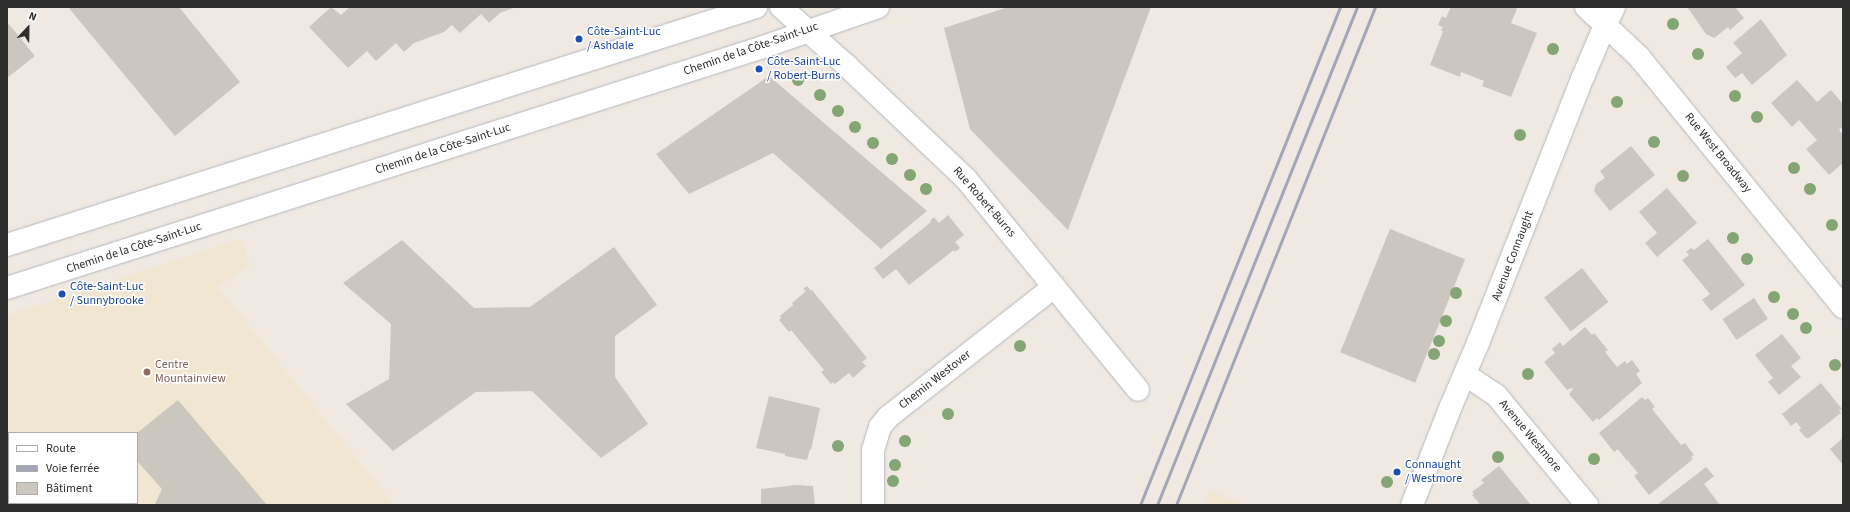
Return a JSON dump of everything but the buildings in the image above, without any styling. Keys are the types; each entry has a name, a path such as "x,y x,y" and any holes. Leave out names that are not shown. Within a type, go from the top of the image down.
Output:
{"street":[{"path":"7,245 739,11 756,7"},
{"name":"Chemin de la Côte-Saint-Luc","path":"7,288 763,47 793,18 878,7"},
{"name":"Rue West Broadway","path":"1586,7 1610,16 1639,57 1843,307"},
{"name":"Avenue Connaught","path":"1412,505 1451,406 1466,375 1583,77 1610,16"},
{"name":"Rue Robert-Burns","path":"793,18 966,179 1138,390"},
{"name":"Chemin Westover","path":"873,505 874,450 880,427 888,417 1054,287"},
{"name":"Avenue Westmore","path":"1466,375 1496,395 1587,505"}],"shaded area":[{"name":"Centre Mountainview","path":"241,239 250,265 218,287 394,505 69,505 138,504 138,432 9,432 7,430 7,315"},
{"path":"1209,490 1244,505 1203,505"}],"railway":[{"path":"1140,505 1340,7"},
{"path":"1157,505 1357,7"},
{"path":"1176,505 1375,7"}],"place":[{"name":"Côte-Saint-Luc / Ashdale","path":"579,39"},
{"name":"Côte-Saint-Luc / Robert-Burns","path":"759,69"},
{"name":"Côte-Saint-Luc / Sunnybrooke","path":"62,294"},
{"name":"Centre Mountainview","path":"147,372"},
{"name":"Connaught / Westmore","path":"1397,472"}]}
